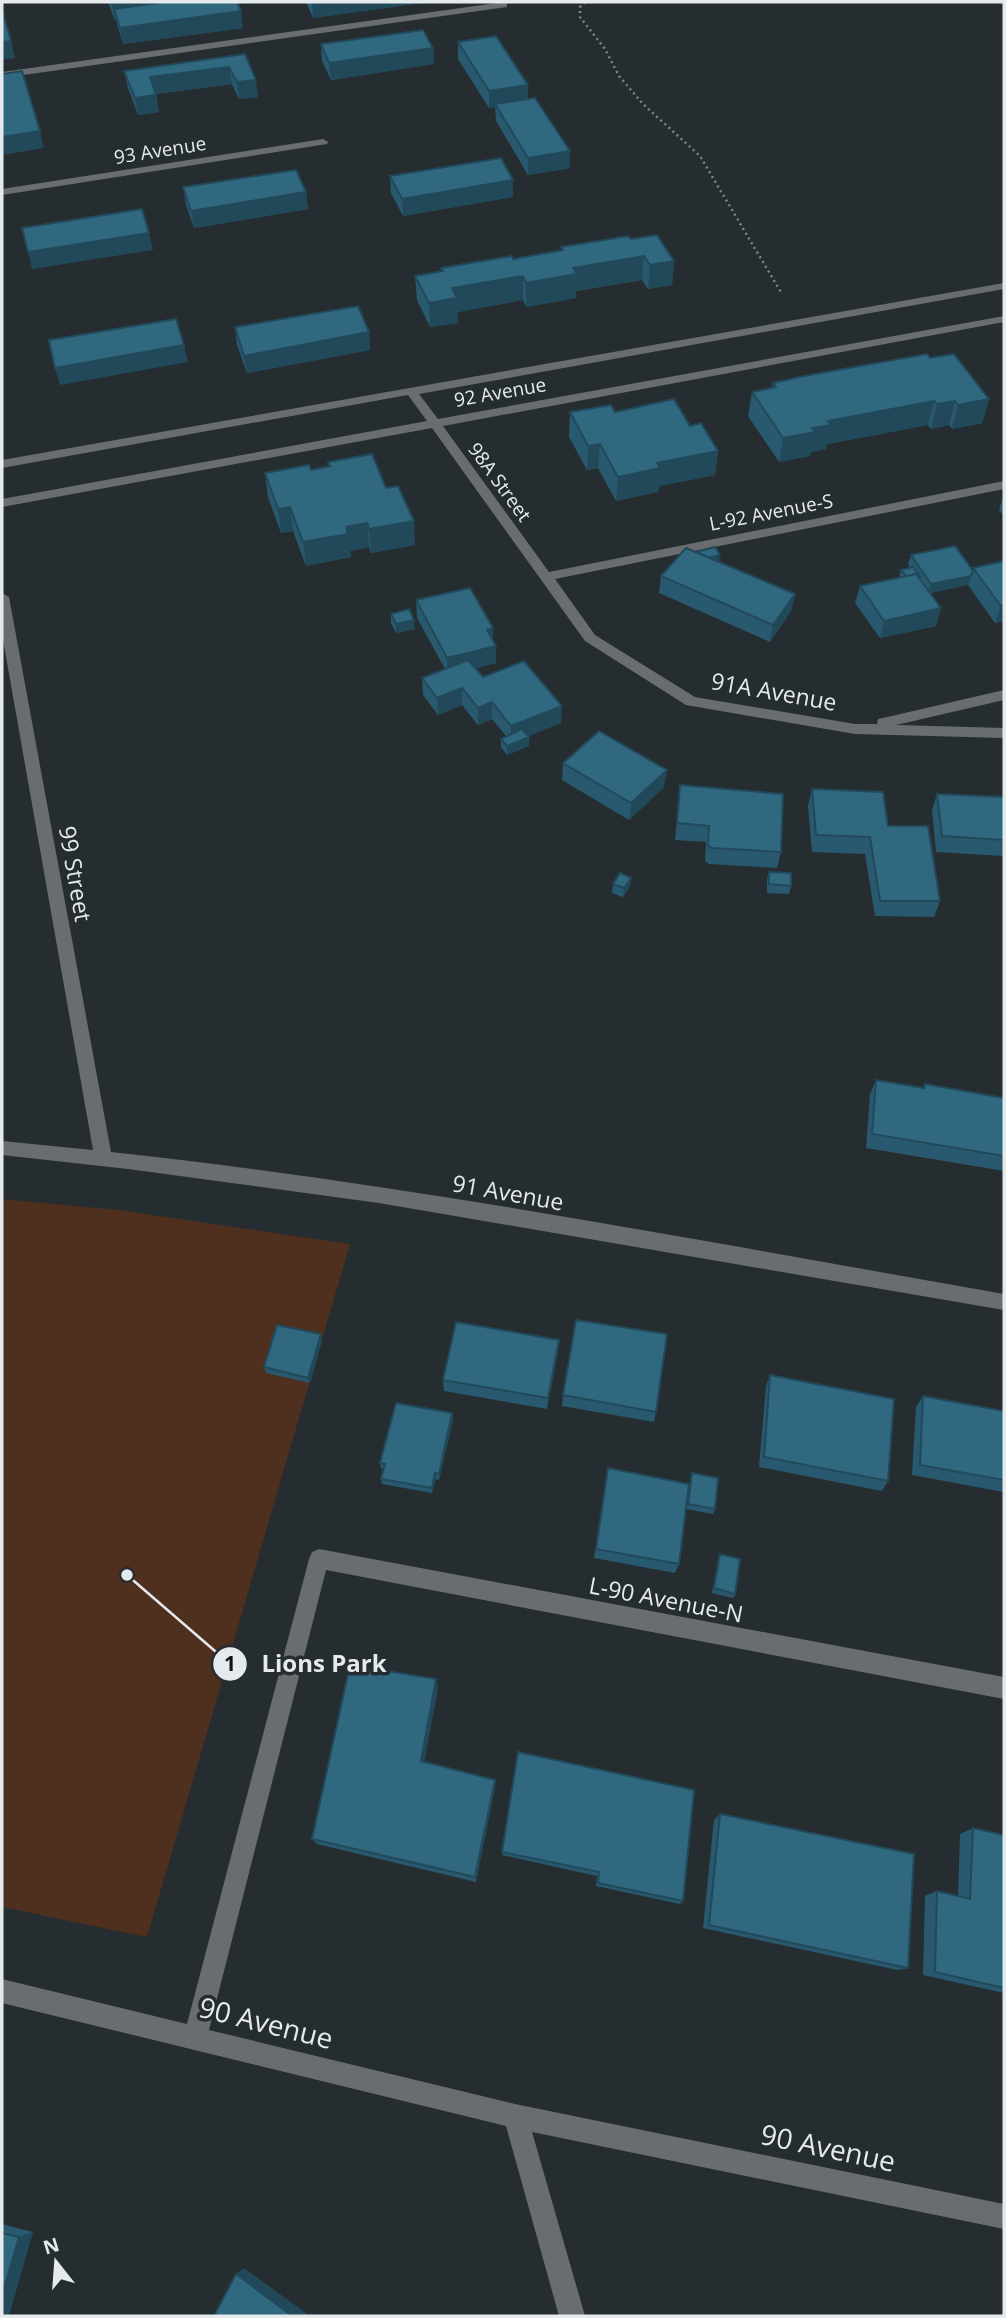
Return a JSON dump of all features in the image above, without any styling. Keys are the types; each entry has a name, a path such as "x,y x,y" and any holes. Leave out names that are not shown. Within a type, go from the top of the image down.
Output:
{"street":[{"path":"2,75 504,5"},
{"name":"93 Avenue","path":"2,192 323,142"},
{"name":"92 Avenue","path":"2,464 1004,286"},
{"name":"92 Avenue","path":"2,503 1004,319"},
{"name":"98A Street","path":"412,392 558,594"},
{"name":"L-92 Avenue-S","path":"545,577 1004,485"},
{"name":"91A Avenue","path":"558,594 590,638 691,701 855,729 1004,733"},
{"name":"99 Street","path":"2,597 9,682 103,1158"},
{"name":"91A Avenue","path":"855,729 1004,695"},
{"name":"91 Avenue","path":"2,1148 103,1158 412,1201 1004,1302"},
{"name":"L-90 Avenue-N","path":"195,2038 319,1559 1004,1688"},
{"name":"90 Avenue","path":"2,1991 515,2116 1004,2217"},
{"path":"515,2116 572,2316"}],"path":[{"path":"585,2 580,7 580,17 605,49 619,76 643,104 700,156 787,304"}],"shaded area":[{"path":"2,1199 118,1210 350,1244 147,1937 2,1907"}],"building":[{"path":"165,2 237,2 241,11 120,28 114,9"},
{"path":"2,10 11,41 2,42"},
{"path":"423,30 433,48 329,63 321,44"},
{"path":"496,36 528,85 489,91 458,42"},
{"path":"245,54 256,80 237,82 229,67 150,77 156,95 135,98 124,71"},
{"path":"22,71 40,131 2,137 2,74"},
{"path":"535,98 570,151 528,158 495,104"},
{"path":"501,158 513,180 402,199 390,176"},
{"path":"296,170 306,192 191,211 183,187"},
{"path":"142,209 149,233 28,252 22,228"},
{"path":"657,235 674,261 650,265 644,256 573,268 577,274 526,283 523,276 452,288 457,298 429,303 415,276 443,271 441,268 563,250 561,247 628,236 631,239"},
{"path":"358,306 369,332 244,356 235,327"},
{"path":"176,319 184,345 55,368 49,340"},
{"path":"927,354 930,358 954,354 989,399 958,405 955,401 937,404 934,401 828,421 831,425 812,428 815,432 783,438 752,392 776,387 773,383 804,376"},
{"path":"674,399 690,426 701,423 718,451 657,463 660,468 618,477 600,444 588,446 570,412 611,405 615,412"},
{"path":"372,454 386,488 398,486 414,521 369,529 367,523 346,527 348,534 303,542 290,507 278,509 265,473 309,465 311,470 330,466 328,462"},
{"path":"955,546 973,571 971,576 931,584 911,555"},
{"path":"715,547 720,555 709,558 696,552"},
{"path":"686,548 795,594 773,625 661,576"},
{"path":"1004,561 1004,605 1001,606 973,568"},
{"path":"913,567 920,577 916,574 906,576 901,570"},
{"path":"916,574 941,608 884,621 860,586"},
{"path":"470,588 493,628 487,630 496,646 447,658 416,600"},
{"path":"409,609 414,620 396,624 391,614"},
{"path":"468,660 483,677 524,661 562,706 511,726 492,702 478,708 462,688 437,698 422,678"},
{"path":"522,729 529,737 507,746 501,739"},
{"path":"599,731 667,770 631,803 563,763"},
{"path":"680,785 783,794 781,852 712,848 708,845 709,826 677,823"},
{"path":"812,789 883,792 888,826 928,826 940,901 880,901 870,837 816,835"},
{"path":"937,794 1004,797 1004,840 942,836"},
{"path":"769,872 791,873 791,886 769,884"},
{"path":"620,873 631,878 624,888 613,884"},
{"path":"876,1080 924,1088 925,1084 1004,1098 1004,1156 872,1134"},
{"path":"576,1320 667,1334 656,1412 563,1395"},
{"path":"456,1322 559,1340 548,1398 443,1380"},
{"path":"277,1325 321,1334 308,1378 264,1367"},
{"path":"770,1375 894,1399 888,1481 764,1457"},
{"path":"923,1396 1004,1411 1004,1480 920,1465"},
{"path":"396,1403 452,1413 439,1474 435,1473 432,1488 381,1479 385,1464 380,1463"},
{"path":"608,1468 689,1484 679,1564 596,1549"},
{"path":"692,1473 718,1478 715,1509 688,1504"},
{"path":"720,1554 740,1559 735,1594 714,1588"},
{"path":"350,1665 436,1679 421,1761 495,1780 475,1877 312,1839"},
{"path":"518,1752 694,1790 683,1901 598,1883 599,1872 502,1852"},
{"path":"720,1814 914,1854 908,1968 709,1925"},
{"path":"973,1828 1004,1835 1004,1988 935,1972 937,1891 970,1899"},
{"path":"2,2233 19,2237 2,2295"},
{"path":"236,2274 292,2316 214,2316"}],"place":[{"name":"Lions Park","path":"127,1575"}]}
